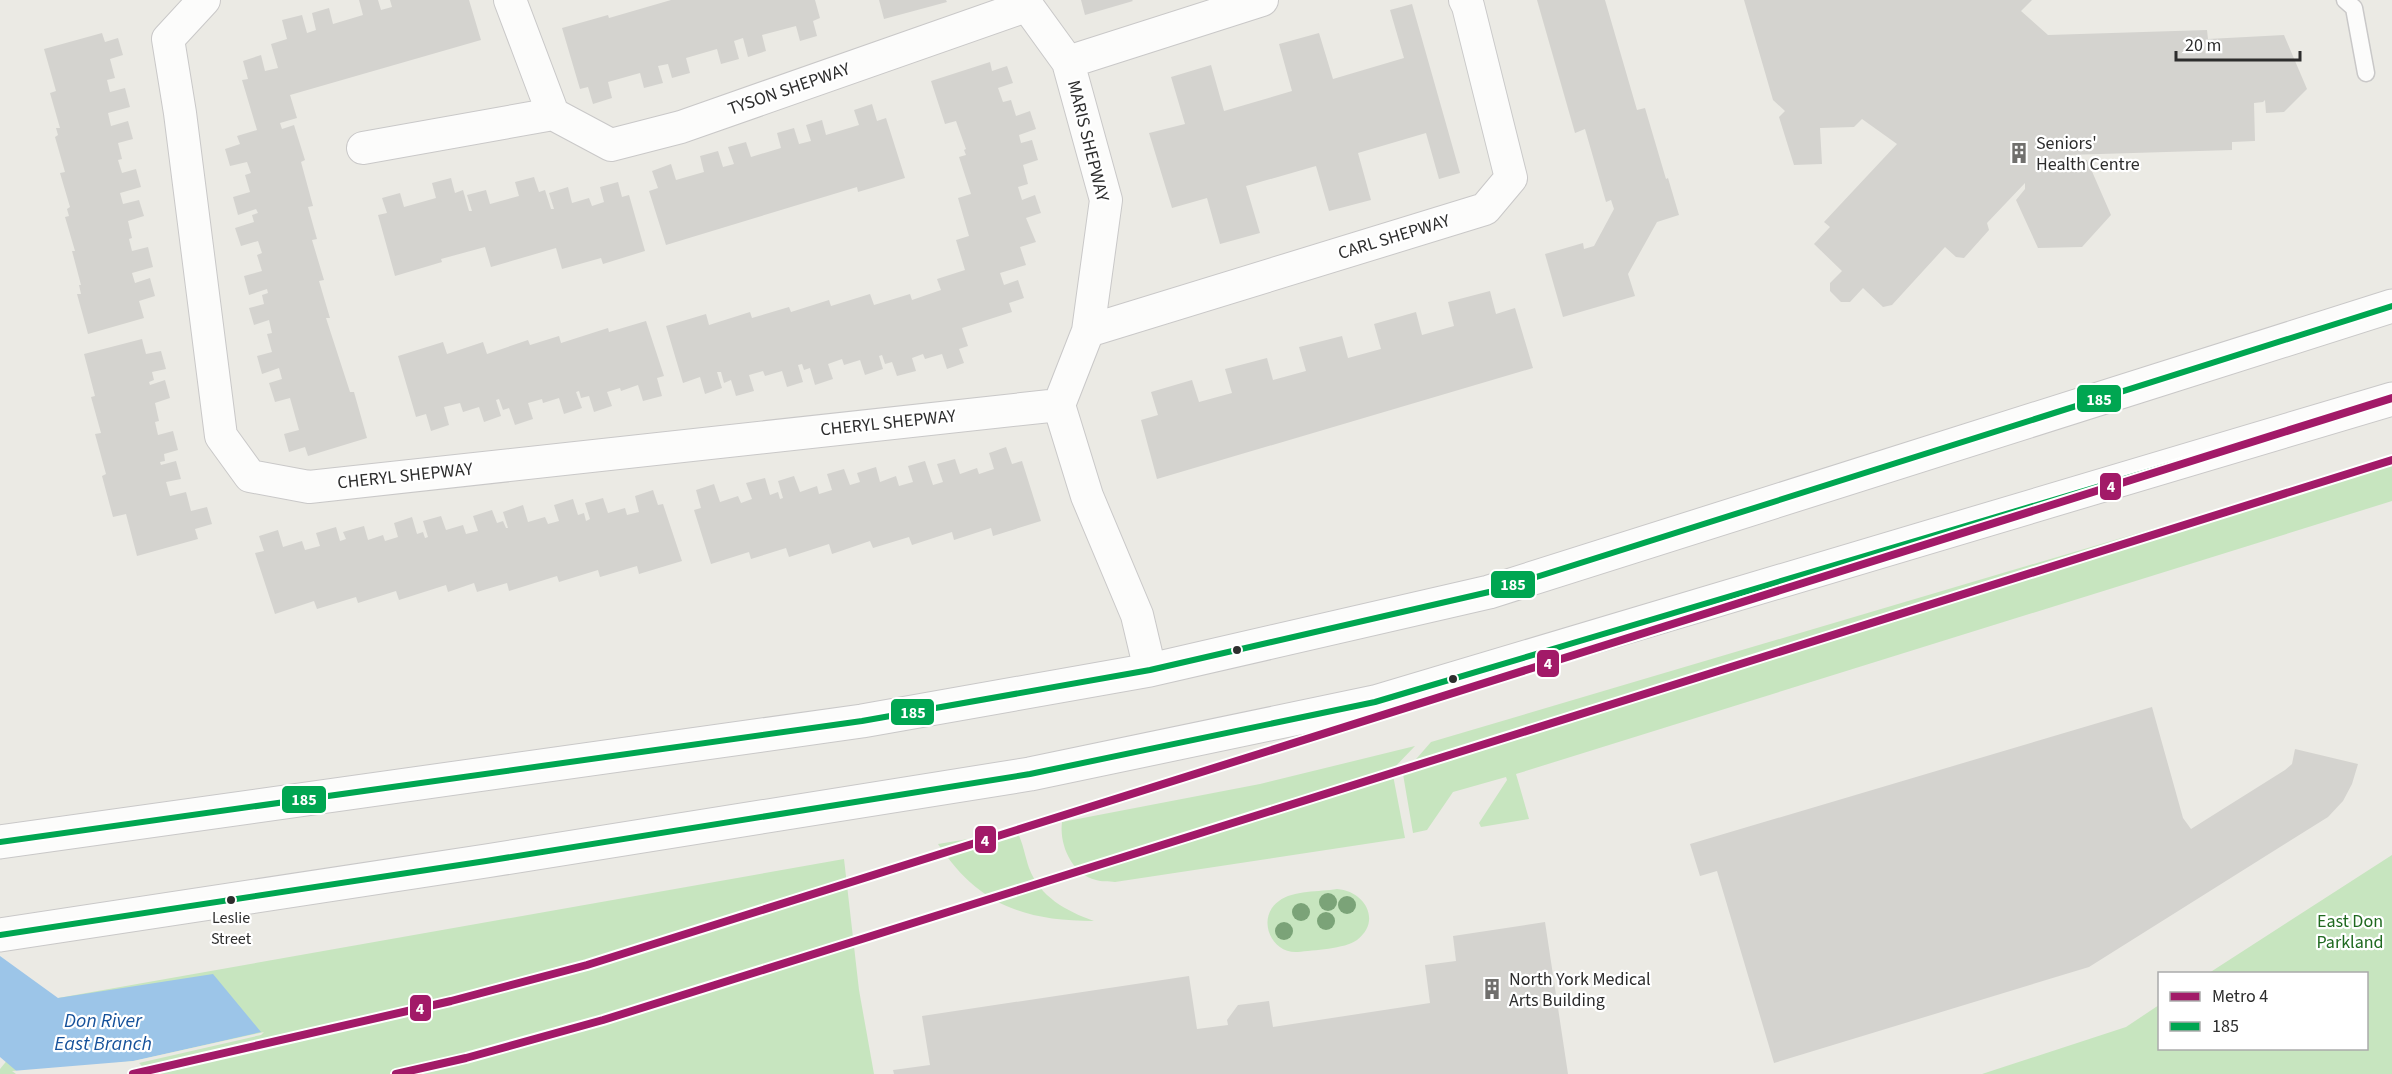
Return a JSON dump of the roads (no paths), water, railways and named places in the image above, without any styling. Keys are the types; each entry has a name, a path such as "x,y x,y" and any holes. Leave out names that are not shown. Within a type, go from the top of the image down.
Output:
{"main road":[{"path":"0,842 862,721 1150,670 1489,592 2392,306"},
{"path":"0,935 486,861 1030,774 1375,702 2392,399"}],"street":[{"name":"CHERYL SHEPWAY","path":"204,0 168,39 180,113 221,436 250,476 309,487 1059,405"},
{"path":"363,148 554,114 510,0"},
{"path":"1068,62 1262,0"},
{"name":"CARL SHEPWAY","path":"1088,332 1485,209 1512,177 1465,0"},
{"name":"MARIS SHEPWAY","path":"1024,3 1068,62 1106,200 1088,332 1059,405"},
{"name":"TYSON SHEPWAY","path":"554,114 611,145 681,127 1024,3"},
{"path":"1059,405 1087,496 1137,615 1150,670"}],"lane":[{"path":"2345,0 2354,8 2367,73"}],"water":[{"name":"Don River East Branch","path":"0,956 58,998 213,974 261,1032 134,1061 20,1074 0,1057"}],"metro line":[{"name":"4","path":"133,1074 451,1001 587,965 2392,398"},
{"name":"4","path":"396,1074 466,1058 603,1020 2392,460"}],"place":[{"name":"Seniors' Health Centre","path":"2019,153"},
{"name":"Leslie Street","path":"231,900"},
{"name":"North York Medical Arts Building","path":"1492,989"}],"park label":[{"name":"East Don Parkland","path":"2350,931"}]}
